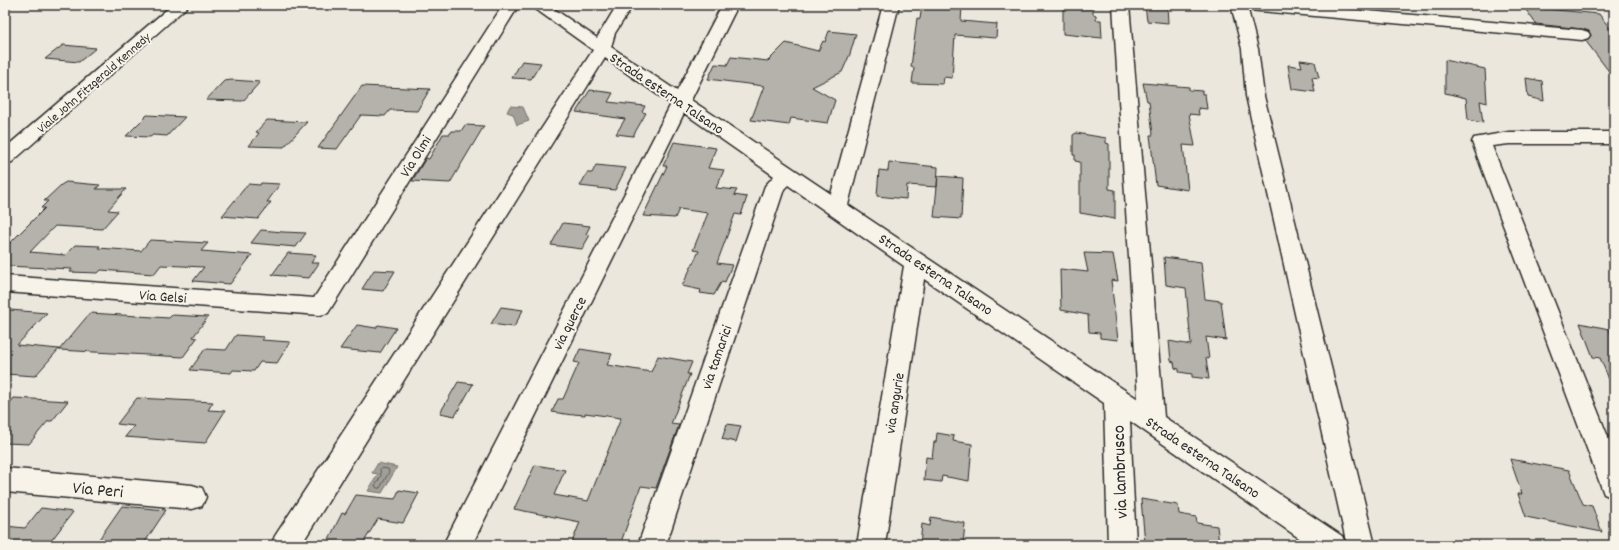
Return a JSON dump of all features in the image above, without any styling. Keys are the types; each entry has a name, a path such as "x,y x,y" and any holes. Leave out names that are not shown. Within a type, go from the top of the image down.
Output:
{"street":[{"name":"Viale John Fitzgerald Kennedy","path":"5,158 180,5"},
{"name":"Via Olmi","path":"320,307 511,5"},
{"name":"Strada esterna Talsano","path":"538,5 1332,545"},
{"path":"285,545 602,49 607,33 625,5"},
{"name":"via querce","path":"457,545 730,5"},
{"path":"837,207 891,5"},
{"path":"1121,5 1152,422"},
{"path":"1238,5 1250,49 1255,96 1361,545"},
{"path":"1247,5 1582,35"},
{"path":"1614,138 1508,138 1481,142 1614,486"},
{"name":"via tamarici","path":"652,545 775,186 788,174"},
{"name":"via angurie","path":"871,545 916,261"},
{"name":"Via Gelsi","path":"5,284 320,307"},
{"name":"via lambrusco","path":"1116,398 1122,545"},
{"name":"Via Peri","path":"5,480 192,497"}],"water":[{"path":"510,106 523,107 529,121 517,125 513,114 507,112"},
{"path":"378,463 397,467 382,493 368,491 378,474 372,473"}],"building":[{"path":"922,5 953,5 962,7 961,21 997,24 996,38 955,35 952,78 944,77 943,84 912,83 914,68 911,67 917,18 920,19"},
{"path":"1063,5 1093,5 1093,14 1096,15 1096,20 1101,20 1102,38 1063,34"},
{"path":"1145,5 1167,5 1168,23 1147,21"},
{"path":"1524,7 1599,14 1614,34 1614,78 1585,40 1591,36 1589,31 1536,24"},
{"path":"829,31 856,34 850,54 842,72 812,87 835,100 828,123 791,118 789,125 751,120 764,86 708,79 715,64 727,65 731,57 768,61 786,43 818,51 823,41 825,42"},
{"path":"63,45 96,48 79,62 45,59"},
{"path":"1300,60 1315,62 1319,78 1312,77 1315,92 1292,89 1288,65 1302,67"},
{"path":"1445,60 1485,69 1487,103 1480,101 1483,123 1468,120 1466,98 1445,93"},
{"path":"522,61 541,63 531,79 512,78"},
{"path":"1526,78 1542,81 1544,101 1528,97"},
{"path":"232,80 260,82 243,101 206,100 224,81"},
{"path":"1143,83 1189,87 1189,90 1202,91 1202,94 1205,94 1207,109 1198,108 1199,115 1189,114 1195,146 1183,145 1188,190 1156,185 1150,135 1153,135 1149,101 1147,101"},
{"path":"362,86 430,89 417,111 390,110 385,116 361,115 337,149 318,148"},
{"path":"590,90 613,93 608,102 645,106 642,112 646,113 633,136 616,134 625,119 576,112"},
{"path":"147,115 185,117 167,136 126,136"},
{"path":"267,120 307,122 284,147 249,146 259,133 256,132"},
{"path":"465,125 484,126 450,183 412,181 426,158 429,159 443,134 450,134 452,131 461,131"},
{"path":"1076,133 1106,138 1106,143 1109,144 1109,189 1115,190 1115,219 1080,213 1080,162 1075,161 1075,155 1073,155 1073,135"},
{"path":"674,142 716,148 708,168 724,170 716,188 737,190 734,195 747,197 741,215 735,214 717,263 732,265 725,282 722,281 714,295 700,293 701,290 682,286 699,251 693,250 708,213 679,209 675,218 643,216 667,166 663,166"},
{"path":"889,162 938,167 937,187 907,185 906,199 877,196 879,170 888,171"},
{"path":"596,165 626,168 615,190 580,186 587,173 592,173"},
{"path":"938,176 963,178 961,219 934,217"},
{"path":"66,182 100,185 96,189 126,189 108,210 118,211 102,229 55,226 30,252 65,255 75,245 100,246 98,248 141,251 150,240 208,243 201,251 252,255 230,284 193,281 204,267 161,265 154,274 101,270 98,273 70,272 72,269 5,266 5,248 45,208 41,208 48,201 44,201"},
{"path":"261,183 280,184 267,202 271,202 258,219 222,216 248,184 260,185"},
{"path":"563,223 590,226 586,234 590,235 582,249 551,245"},
{"path":"261,230 306,233 296,247 251,243"},
{"path":"288,253 316,255 311,263 319,263 309,278 272,275"},
{"path":"1084,253 1113,254 1118,281 1111,280 1118,340 1100,338 1100,333 1089,332 1088,315 1061,310 1060,269 1088,272"},
{"path":"1164,257 1201,262 1205,299 1221,301 1226,340 1206,337 1209,359 1206,358 1209,379 1192,377 1192,374 1179,372 1179,369 1175,368 1174,362 1171,361 1169,341 1191,345 1186,288 1166,285"},
{"path":"374,270 395,271 383,291 362,289"},
{"path":"501,307 523,310 514,327 491,324"},
{"path":"10,310 47,313 17,345 59,349 35,376 5,374 5,315"},
{"path":"90,313 169,318 172,315 208,317 193,337 197,338 183,357 59,350"},
{"path":"1580,323 1609,329 1612,336 1614,336 1614,391 1600,358 1593,357"},
{"path":"357,325 376,328 378,325 396,328 380,353 340,349"},
{"path":"236,335 264,337 262,340 290,342 277,363 260,362 254,371 233,370 231,373 190,370 205,349 226,350"},
{"path":"580,349 612,354 607,365 651,372 658,356 692,362 687,374 690,374 671,424 679,425 656,488 641,486 620,545 571,545 580,522 514,509 535,465 565,470 554,495 588,501 621,418 585,413 585,415 572,415 552,412 558,399 563,399 579,363 574,362"},
{"path":"458,382 473,384 455,416 440,413"},
{"path":"14,398 68,401 52,421 48,421 29,444 5,443 5,409"},
{"path":"137,398 213,402 208,410 225,411 205,443 125,437 134,426 117,424"},
{"path":"727,424 741,426 736,442 722,439"},
{"path":"937,433 954,436 953,441 972,444 969,481 942,476 941,482 924,480 926,457 932,458"},
{"path":"1510,459 1569,470 1583,504 1592,506 1602,532 1526,517 1518,494 1522,494"},
{"path":"399,490 419,493 403,523 378,519 362,545 326,545 342,513 345,514 356,495 395,499"},
{"path":"1141,499 1178,505 1179,514 1196,517 1197,523 1217,526 1219,545 1154,545 1145,543"},
{"path":"122,506 166,510 143,545 95,545"},
{"path":"41,508 73,512 48,545 5,545 5,526 25,528"},
{"path":"931,517 965,523 963,545 920,545 922,524 930,526"}]}
